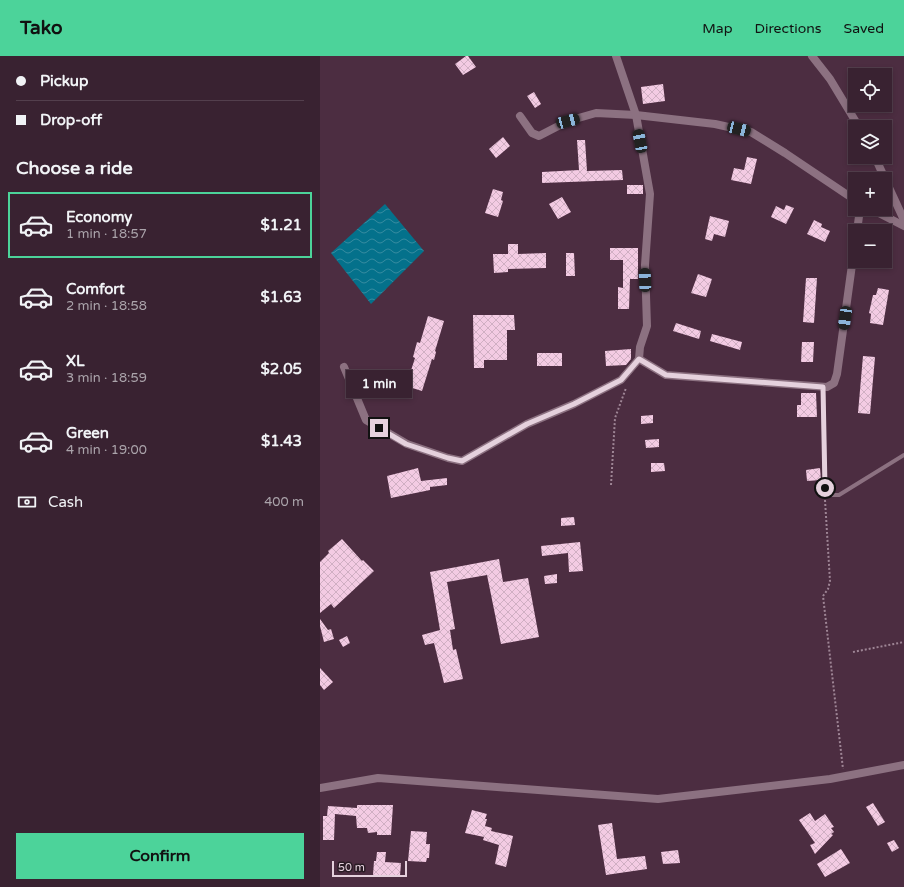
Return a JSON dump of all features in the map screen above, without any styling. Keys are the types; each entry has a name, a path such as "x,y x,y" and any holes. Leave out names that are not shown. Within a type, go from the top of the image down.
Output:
{"street":[{"path":"344,367 366,420 406,444 462,461 527,424 574,404 621,380 626,375 639,359 640,347 647,326 645,265 650,194 636,115 616,56"},
{"path":"812,56 830,79 855,120"},
{"path":"520,116 532,133 540,136 568,121 596,113 636,115 715,124 751,132 785,152 848,195"},
{"path":"892,194 904,220"},
{"path":"885,216 904,226"},
{"path":"639,359 666,375 827,387 834,383 837,374 852,268"},
{"path":"320,788 378,778 658,799 844,777 904,765"}],"lane":[{"path":"823,387 825,488 828,493 832,495 839,495 904,455"}],"path":[{"path":"611,485 615,418 624,394 626,375"},
{"path":"828,493 826,500 830,581 828,589 823,596 844,777"},
{"path":"852,652 904,642"}],"water":[{"path":"385,204 424,251 371,304 331,253"}],"building":[{"path":"468,56 476,67 463,75 455,64"},
{"path":"663,84 665,101 643,104 641,87"},
{"path":"534,92 541,104 535,108 527,96"},
{"path":"503,137 510,146 496,158 489,149"},
{"path":"577,140 585,140 587,171 622,170 623,180 542,183 542,172 579,170"},
{"path":"747,157 757,159 751,184 731,180 734,168 744,170"},
{"path":"627,185 643,185 643,194 627,194"},
{"path":"493,189 503,192 501,200 503,201 498,217 485,213"},
{"path":"562,197 571,212 558,219 549,204"},
{"path":"786,205 794,208 786,224 771,217 776,206 784,210"},
{"path":"710,216 729,221 725,237 714,234 712,241 705,239"},
{"path":"814,220 822,224 821,227 830,231 825,242 807,234"},
{"path":"508,244 518,244 518,254 546,253 546,268 508,269 508,272 494,273 493,254 508,254"},
{"path":"610,248 638,248 638,279 630,279 629,309 618,309 618,287 623,288 623,260 610,260"},
{"path":"566,253 574,253 575,276 566,276"},
{"path":"698,274 712,279 706,297 691,293"},
{"path":"806,278 817,278 814,323 803,322"},
{"path":"878,288 889,290 883,325 870,323 871,314 869,313 873,295 876,295"},
{"path":"473,315 514,315 515,330 507,330 507,360 484,360 484,368 474,368"},
{"path":"428,316 444,321 435,351 434,360 432,359 422,391 406,386 415,358 413,357 417,342 420,343"},
{"path":"676,323 701,331 699,339 673,331"},
{"path":"712,334 742,342 740,350 710,341"},
{"path":"802,342 814,342 813,362 801,362"},
{"path":"631,349 631,359 626,365 606,366 605,351"},
{"path":"537,353 562,353 562,366 537,366"},
{"path":"863,356 875,357 870,414 858,413"},
{"path":"801,393 816,393 817,417 797,417 797,405 801,405"},
{"path":"653,415 653,423 641,424 641,416"},
{"path":"659,439 659,447 646,448 645,440"},
{"path":"651,463 664,463 665,471 651,472"},
{"path":"418,468 421,481 447,478 447,485 430,487 430,490 391,498 387,476"},
{"path":"820,468 821,480 807,481 806,470"},
{"path":"574,517 575,525 561,526 561,518"},
{"path":"342,539 362,561 363,560 374,571 334,608 331,604 320,613 320,562 329,553 328,551"},
{"path":"580,542 583,571 569,572 568,553 542,556 541,546"},
{"path":"499,559 503,582 528,578 539,637 501,644 487,575 447,582 455,629 450,630 453,650 456,649 463,679 444,683 434,643 425,645 422,635 440,630 430,572"},
{"path":"557,574 557,583 545,584 544,576"},
{"path":"320,619 328,630 331,629 334,639 324,642"},
{"path":"347,636 350,643 343,647 339,640"},
{"path":"320,668 333,682 324,690 320,685"},
{"path":"873,803 885,822 878,826 866,807"},
{"path":"357,805 393,805 391,835 377,835 377,832 368,833 367,828 357,828 356,816 335,814 334,840 323,840 323,816 327,816 328,806 357,808"},
{"path":"472,810 487,814 485,826 492,828 491,831 513,836 506,867 495,864 499,845 483,840 484,837 465,833"},
{"path":"810,813 815,821 825,814 834,827 831,828 834,832 831,834 833,835 815,854 810,845 815,843 799,820"},
{"path":"612,823 617,859 645,856 647,869 606,875 598,825"},
{"path":"411,831 427,832 426,844 430,844 429,858 427,858 426,862 408,861"},
{"path":"894,840 899,848 892,852 887,843"},
{"path":"841,849 850,863 825,877 817,864"},
{"path":"678,850 680,863 663,864 661,852"},
{"path":"377,852 386,852 385,862 401,863 400,876 373,875 374,861 376,861"}],"route":[{"path":"379,428 406,444 462,461 527,424 574,404 621,380 639,359 666,375 823,387 825,488"}]}
